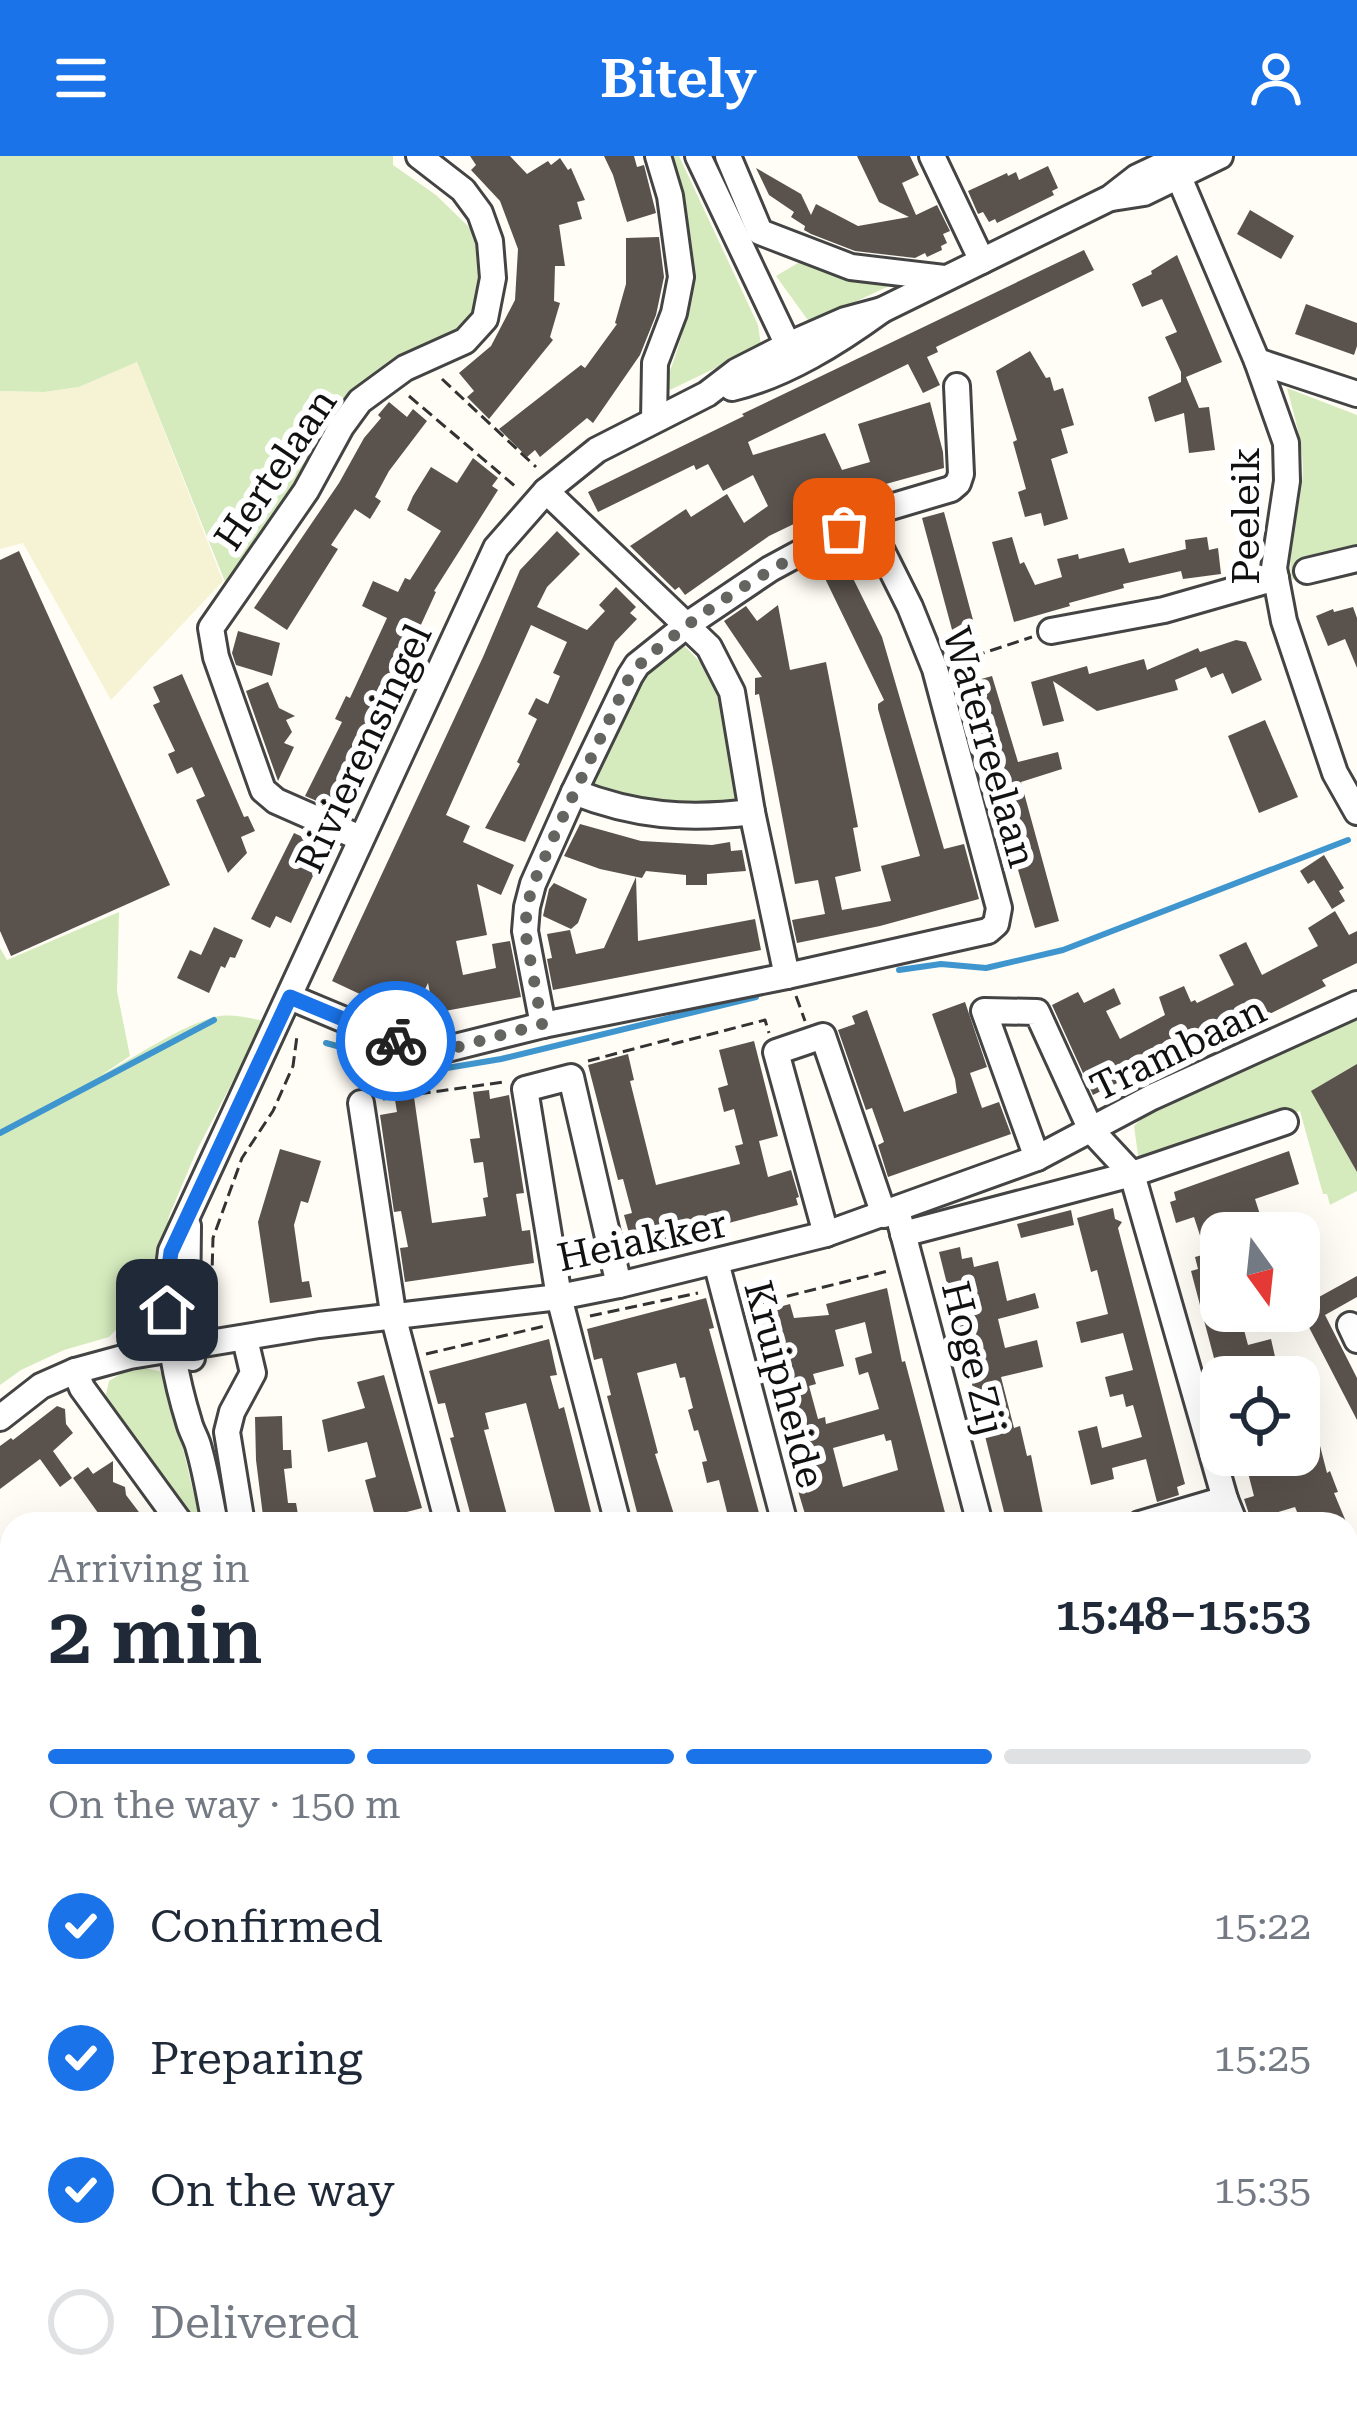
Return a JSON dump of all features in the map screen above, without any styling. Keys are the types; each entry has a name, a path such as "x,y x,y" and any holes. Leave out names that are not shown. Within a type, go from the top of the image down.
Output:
{"street":[{"name":"Hertelaan","path":"360,838 276,801 263,790 216,657 211,628 306,491 340,427 360,401 405,368 465,341 485,319 493,278 490,241 480,213 463,190 419,156"},
{"path":"654,420 655,363 674,313 681,277 670,196 658,156"},
{"path":"698,156 793,354"},
{"path":"728,156 760,232 851,267 946,279"},
{"path":"932,156 982,261"},
{"name":"Rivierensingel","path":"212,1512 190,1426 182,1348 167,1310 171,1252 230,1122 301,1002 360,838 496,548 544,492 597,450 707,394 737,371 793,354 845,320 882,310 946,279 1110,198 1137,177 1176,162 1220,156"},
{"name":"Peeleik","path":"1176,162 1286,443 1287,481 1274,568 1284,621 1335,773 1357,812"},
{"path":"747,256 760,232"},
{"path":"1257,361 1357,394"},
{"path":"542,1024 525,931 527,907 574,792 630,676 687,625 770,569 844,529 868,529 886,508 958,483 958,386"},
{"path":"301,1002 402,1044 439,1052 542,1024 787,976 732,692 709,646 544,492"},
{"name":"Waterreelaan","path":"787,976 978,934 996,924 1000,908 935,669 910,607 868,529"},
{"path":"1306,571 1357,559"},
{"path":"1051,632 1164,610 1276,578"},
{"path":"574,792 610,807 654,814 706,818 752,812"},
{"name":"Trambaan","path":"1230,1512 1132,1174 1091,1130 1152,1097 1357,1004"},
{"path":"1036,1158 984,1011 1037,1012 1091,1130"},
{"name":"Hoge Zij","path":"811,1040 823,1036 913,1264 977,1512"},
{"path":"811,1040 776,1052 826,1234"},
{"path":"615,1512 559,1297 525,1089 571,1077 619,1285"},
{"path":"361,1103 394,1318 445,1512"},
{"name":"Heiakker","path":"0,1418 41,1386 130,1356 619,1285 826,1234 1132,1174 1285,1122"},
{"name":"Heiakker","path":"895,1220 1091,1130"},
{"name":"Kruipheide","path":"716,1262 782,1512"},
{"path":"240,1512 226,1432 253,1372 244,1339"},
{"path":"75,1371 82,1388 172,1512"},
{"path":"1179,1512 1225,1498"}],"path":[{"path":"424,361 544,492"},
{"path":"389,380 544,492"},
{"path":"935,669 1051,632"},
{"path":"787,976 811,1040"},
{"path":"211,1308 213,1238 242,1158 273,1112 293,1066 301,1002"},
{"path":"571,1077 573,1065 765,1020 776,1052"},
{"path":"361,1103 518,1079 525,1089"},
{"path":"729,1311 913,1264"}],"shaded area":[{"path":"137,362 223,581 111,700 23,543 0,549 0,391 79,387"}],"green space":[{"path":"0,156 393,156 393,165 436,195 470,228 483,269 475,315 458,340 371,384 228,589 137,362 79,387 0,391"},
{"path":"664,156 679,156 758,325 761,346 670,390 665,383 686,316 690,263 685,223"},
{"path":"803,260 862,280 902,280 810,323 776,276"},
{"path":"1287,388 1357,415 1357,555 1291,580 1303,471"},
{"path":"667,630 715,684 743,811 694,813 585,788"},
{"path":"119,912 117,991 130,1056 100,1076 202,1021 240,1016 264,1021 197,1150 169,1216 155,1301 138,1307 109,1337 64,1350 0,1385 0,948 7,960"},
{"path":"1357,1017 1357,1191 1330,1205 1300,1111 1139,1162 1134,1126 1141,1119"},
{"path":"144,1368 166,1377 198,1512 182,1512 105,1399 109,1381"}],"building":[{"path":"470,156 510,156 527,174 560,158 571,168 585,200 577,202 582,219 559,225 565,266 555,266 554,301 560,303 553,340 489,419 467,397 474,391 459,373 491,346 515,300 518,249 500,201 471,170 476,165"},
{"path":"604,156 634,156 637,167 644,165 656,213 627,222"},
{"path":"857,156 910,156 919,175 902,183 916,215 937,205 950,231 943,234 947,243 942,250 915,258 855,251 811,234 791,217 794,212 769,195 756,168 801,194 811,215 816,204 858,226 909,217 879,202"},
{"path":"1048,166 1058,188 1052,191 1054,195 997,223 995,219 989,222 983,212 978,214 968,191 1007,173 1016,172 1019,180"},
{"path":"1250,210 1294,236 1281,259 1237,234"},
{"path":"659,237 664,277 640,355 593,423 587,418 540,457 535,450 527,457 499,429 581,365 585,368 617,324 626,284 626,238"},
{"path":"1084,250 1094,270 936,347 938,352 927,357 940,385 923,393 908,364 748,442 753,455 825,433 842,470 870,462 858,424 930,402 944,468 864,490 769,536 685,595 630,546 686,509 691,517 727,494 744,523 768,506 753,475 723,491 708,464 696,470 694,465 598,512 588,492"},
{"path":"1177,255 1222,362 1186,377 1199,408 1209,407 1215,450 1189,453 1184,413 1155,422 1148,397 1181,382 1165,337 1177,332 1162,299 1142,307 1132,284"},
{"path":"1306,304 1357,323 1354,355 1295,334"},
{"path":"1030,351 1046,378 1050,377 1054,391 1063,388 1074,425 1061,429 1068,453 1051,459 1068,519 1044,526 1041,513 1025,517 1018,492 1026,489 1013,442 1017,440 996,371"},
{"path":"389,402 407,417 413,409 427,421 389,471 375,497 381,501 370,519 355,509 331,545 338,549 287,630 254,608"},
{"path":"473,458 498,478 492,486 498,490 434,591 339,803 334,800 331,807 305,796 342,722 335,719 346,696 350,698 387,618 362,606 373,581 398,592 441,531 407,510 413,496 431,467 457,483"},
{"path":"944,512 980,646 958,652 922,518"},
{"path":"557,531 580,554 547,587 537,607 587,630 605,611 599,605 616,587 636,607 630,613 637,619 615,642 525,842 485,828 520,764 537,719 528,714 536,698 548,704 560,676 553,673 567,642 531,625 446,815 470,826 463,842 514,865 501,895 477,884 487,935 456,941 463,975 496,968 492,944 510,941 521,997 434,1013 428,983 411,1018 332,981 520,570"},
{"path":"1012,537 1020,564 1024,562 1035,585 1062,577 1057,559 1124,548 1129,563 1186,549 1185,540 1207,537 1209,550 1218,548 1221,574 1183,579 1181,571 1123,584 1124,588 1014,622 992,542"},
{"path":"839,550 882,637 944,849 964,844 979,899 797,943 792,920 825,914 818,880 795,884 759,694 755,695 755,678 762,677 724,621 746,606 757,621 778,605 790,670 826,662 858,827 853,828 861,871 835,877 842,910 891,901 881,866 920,856 878,709 884,700 817,562"},
{"path":"19,551 170,885 11,956 0,931 0,560"},
{"path":"1353,607 1357,668 1345,639 1328,646 1316,616"},
{"path":"238,631 280,643 272,676 236,665 232,653"},
{"path":"1236,640 1246,642 1262,680 1232,694 1223,673 1211,678 1206,667 1175,680 1178,690 1097,711 1053,681 1064,721 1043,726 1031,682 1087,666 1089,674 1144,659 1147,670 1198,648 1200,652"},
{"path":"182,674 244,817 248,816 255,831 241,837 247,853 228,873 196,800 205,796 192,767 177,774 168,754 175,751 153,705 160,702 153,687"},
{"path":"992,676 1018,762 1058,752 1062,769 1021,782 1059,921 1035,928 967,683"},
{"path":"268,682 279,708 295,716 286,720 292,732 284,743 294,747 278,781 246,691"},
{"path":"1265,720 1298,797 1259,813 1228,736"},
{"path":"580,824 641,841 730,842 731,851 742,850 746,871 707,874 707,885 686,885 686,875 646,871 642,878 600,869 564,856"},
{"path":"294,833 320,845 313,860 319,863 291,923 276,916 270,928 251,919"},
{"path":"1324,855 1344,888 1339,891 1345,901 1332,909 1314,880 1308,884 1300,871"},
{"path":"636,877 638,941 755,919 761,950 553,990 547,934 570,930 576,954 604,948"},
{"path":"554,883 587,899 571,929 543,916"},
{"path":"1335,911 1349,935 1357,931 1357,963 1322,980 1326,986 1165,1066 1162,1061 1093,1095 1052,1005 1078,992 1084,1003 1114,988 1121,1004 1106,1011 1120,1039 1165,1015 1159,997 1184,986 1191,1002 1197,1003 1234,985 1219,955 1246,942 1262,975 1318,946 1308,928"},
{"path":"214,927 243,940 235,958 230,957 225,968 221,966 209,993 177,978 190,950 201,955"},
{"path":"965,1002 987,1067 970,1073 982,1108 999,1102 1011,1134 888,1177 878,1145 884,1142 872,1108 866,1110 838,1030 855,1024 852,1016 867,1010 904,1112 957,1093 932,1014"},
{"path":"754,1041 778,1136 759,1141 768,1177 791,1170 798,1205 633,1248 624,1215 632,1213 623,1179 618,1180 588,1065 628,1054 634,1080 630,1081 656,1185 740,1164 735,1146 743,1144 734,1109 724,1112 718,1088 728,1085 719,1050"},
{"path":"1357,1064 1357,1172 1311,1091"},
{"path":"489,1090 490,1099 509,1095 524,1193 516,1194 522,1231 530,1230 534,1263 405,1282 400,1248 408,1247 401,1211 394,1212 380,1115 397,1112 395,1100 414,1097 432,1223 486,1216 483,1162 474,1163 470,1139 480,1138 473,1092"},
{"path":"280,1149 321,1161 308,1203 301,1201 294,1225 302,1282 309,1281 312,1297 270,1303 258,1222"},
{"path":"1289,1151 1299,1184 1255,1199 1259,1212 1200,1212 1200,1236 1194,1217 1176,1223 1170,1202 1176,1200 1174,1192"},
{"path":"1113,1208 1115,1219 1122,1222 1118,1228 1185,1484 1177,1487 1179,1495 1157,1502 1146,1459 1112,1468 1114,1479 1091,1485 1078,1431 1097,1426 1102,1448 1142,1437 1133,1405 1126,1407 1123,1394 1110,1397 1105,1377 1133,1370 1123,1333 1081,1343 1076,1322 1108,1314 1077,1218"},
{"path":"1071,1210 1074,1225 1021,1238 1017,1224"},
{"path":"960,1247 962,1259 972,1257 974,1267 998,1261 1007,1301 1035,1293 1039,1308 998,1319 1005,1348 1037,1340 1043,1367 1001,1377 1014,1428 1020,1426 1027,1456 1031,1455 1043,1512 1004,1512 939,1252"},
{"path":"1200,1256 1200,1305 1191,1271 1198,1269 1195,1257"},
{"path":"1357,1276 1357,1297 1325,1315 1357,1378 1357,1420 1311,1332 1320,1332 1320,1296"},
{"path":"887,1288 902,1362 945,1512 804,1512 753,1314 790,1304 794,1318 829,1315 826,1304","holes":["865,1322 872,1353 855,1358 859,1375 868,1372 879,1409 826,1424 825,1417 818,1419 809,1386 816,1384 813,1374 844,1366 835,1330","884,1434 886,1441 891,1440 898,1470 843,1487 833,1448"]},
{"path":"706,1298 714,1328 709,1329 759,1512 727,1512 719,1480 707,1483 702,1462 707,1461 688,1410 693,1408 685,1377 680,1378 676,1363 637,1373 673,1512 637,1512 602,1358 594,1360 587,1329"},
{"path":"1207,1332 1245,1332 1248,1345 1271,1339 1275,1356 1213,1356"},
{"path":"549,1339 557,1375 550,1376 559,1409 564,1407 591,1512 555,1512 526,1403 485,1413 489,1429 484,1430 506,1512 470,1512 445,1403 438,1404 429,1371"},
{"path":"384,1375 422,1508 374,1512 365,1480 376,1477 367,1442 328,1452 322,1420 365,1408 357,1382"},
{"path":"57,1406 65,1409 66,1424 73,1433 53,1451 72,1478 60,1487 40,1459 0,1489 0,1446"},
{"path":"282,1416 283,1450 291,1450 292,1468 284,1469 288,1503 296,1503 298,1512 262,1512 255,1417"},
{"path":"1320,1446 1342,1512 1297,1512 1295,1507 1248,1512 1244,1499 1254,1496 1249,1476 1320,1476"},
{"path":"113,1461 113,1482 125,1487 139,1512 97,1512 73,1478 88,1467 93,1474"}],"waterway":[{"path":"899,970 941,964 986,968 1063,950 1348,840"},
{"path":"326,1043 429,1071 501,1059 756,997"},
{"path":"0,1133 214,1020"}],"way so far":[{"path":"396,1041 439,1052 542,1024 525,931 527,907 560,823 630,676 687,625 770,569 844,529"}],"route":[{"path":"167,1310 171,1252 290,997 396,1041"}]}
